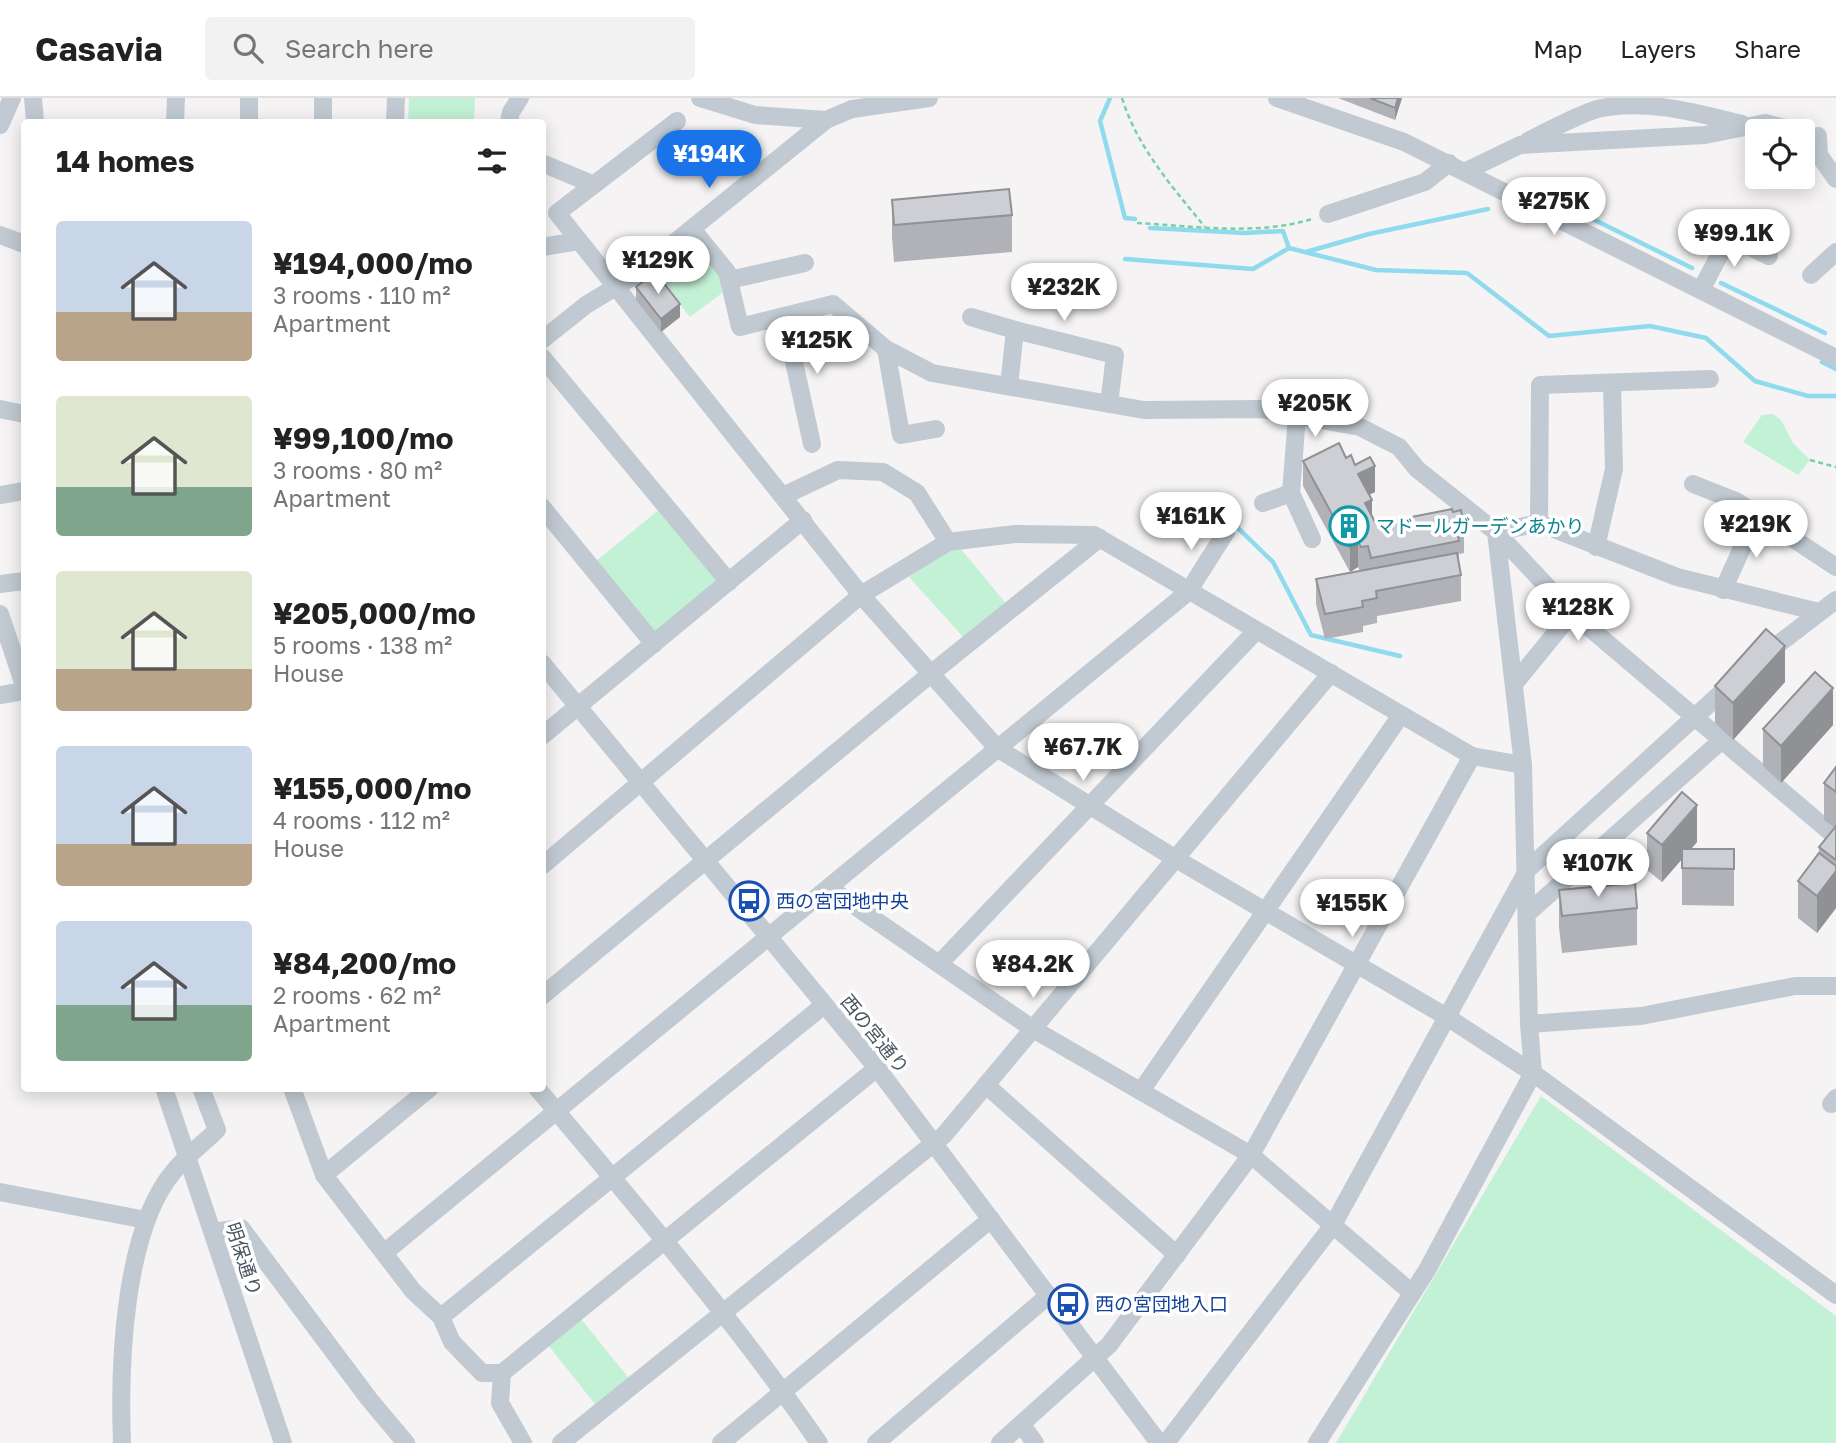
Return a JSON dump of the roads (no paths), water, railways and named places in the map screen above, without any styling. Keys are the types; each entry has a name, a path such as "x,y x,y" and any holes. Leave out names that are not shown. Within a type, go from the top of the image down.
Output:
{"street":[{"path":"0,125 12,98"},
{"path":"33,98 35,119"},
{"path":"175,119 176,98"},
{"path":"249,98 249,119"},
{"path":"323,98 323,119"},
{"path":"395,119 396,98"},
{"path":"510,119 520,98"},
{"path":"700,98 755,115 826,120"},
{"path":"777,98 777,117"},
{"path":"546,337 692,229 826,120 873,104 929,98"},
{"path":"1277,98 1383,132 1466,171 1836,358"},
{"path":"1466,171 1599,109 1640,105 1671,107 1745,125"},
{"path":"677,121 592,184 557,214 614,289 861,595 933,672 996,748 1176,859 1447,1017 1533,1073 1836,1295"},
{"path":"1520,145 1705,135 1745,127"},
{"path":"1815,135 1836,141"},
{"path":"1815,148 1836,179"},
{"path":"1328,214 1425,182 1449,163"},
{"path":"546,165 592,184"},
{"path":"692,229 727,272 740,327 833,304 886,349 932,373 1144,410 1261,409 1360,427 1399,447 1417,469 1496,532 1572,613 1836,837"},
{"path":"0,235 21,243"},
{"path":"1701,290 1729,237 1769,256"},
{"path":"546,246 579,241"},
{"path":"1811,275 1836,252"},
{"path":"729,280 805,263"},
{"path":"784,316 812,444"},
{"path":"971,317 1115,355 1109,404"},
{"path":"1009,386 1015,330"},
{"path":"886,349 901,435 936,429"},
{"path":"546,362 729,582"},
{"path":"1539,523 1540,385 1710,379"},
{"path":"1596,547 1614,469 1612,383"},
{"path":"0,409 21,413"},
{"path":"1297,416 1291,493 1312,539"},
{"path":"783,496 838,470 883,472 917,493 948,542"},
{"path":"1693,484 1736,501 1836,567"},
{"path":"0,495 21,492"},
{"path":"1264,503 1291,493"},
{"path":"546,512 654,644"},
{"path":"1723,590 1757,515"},
{"path":"546,733 803,520"},
{"path":"1496,532 1539,523 1596,547 1723,590 1819,612"},
{"path":"385,1252 1188,592 1226,532"},
{"path":"1317,1443 1412,1293 1533,1073 1529,1024 1528,869 1523,765 1496,532"},
{"path":"546,862 642,784 861,595 948,542 1015,534 1094,535 1472,757 1523,765"},
{"path":"546,993 933,672 1100,538"},
{"path":"0,584 21,581"},
{"path":"1166,1443 1333,1226 1528,869 1776,643 1836,600"},
{"path":"1514,684 1572,613"},
{"path":"0,614 21,676"},
{"path":"939,964 1256,631"},
{"name":"西の宮通り","path":"546,668 877,1068 1159,1443"},
{"path":"561,1443 934,1143 986,1085 1331,673"},
{"path":"0,695 21,692"},
{"path":"1141,1091 1401,715"},
{"path":"1528,913 1722,740"},
{"path":"1000,1443 1097,1358 1251,1155 1472,757"},
{"path":"829,888 1033,1029 1251,1155 1412,1293"},
{"path":"1529,1024 1641,1016 1795,986 1836,986"},
{"path":"441,1317 824,1005"},
{"path":"293,1092 324,1175 413,1291 441,1317 452,1342 482,1373 502,1373 877,1068"},
{"path":"986,1085 1177,1255"},
{"name":"明保通り","path":"164,1092 283,1443"},
{"path":"122,1443 120,1395 128,1300 146,1220 173,1172 217,1130 203,1092"},
{"path":"324,1175 425,1092"},
{"path":"540,1092 723,1314 783,1391 819,1443"},
{"path":"0,1192 146,1220"},
{"path":"721,1443 991,1219"},
{"path":"213,1232 241,1228 369,1399 406,1443"},
{"path":"876,1443 1049,1295"},
{"path":"502,1373 499,1403 523,1443"},
{"path":"1022,1425 1035,1443"}],"waterway":[{"path":"1110,98 1100,121 1125,218 1135,219"},
{"path":"1548,197 1692,268"},
{"path":"1306,252 1369,234 1488,209"},
{"path":"1150,228 1245,233 1283,231 1289,248"},
{"path":"1125,259 1253,269 1289,248 1376,270 1467,273 1549,336 1650,326 1706,338 1755,381 1808,396 1836,396"},
{"path":"1721,283 1825,333"},
{"path":"1822,362 1836,369"},
{"path":"1210,501 1273,562 1311,635 1400,656"}],"place":[{"name":"マドールガーデンあかり","path":"1349,526"},
{"name":"西の宮団地中央","path":"749,901"},
{"name":"西の宮団地入口","path":"1068,1304"}]}
